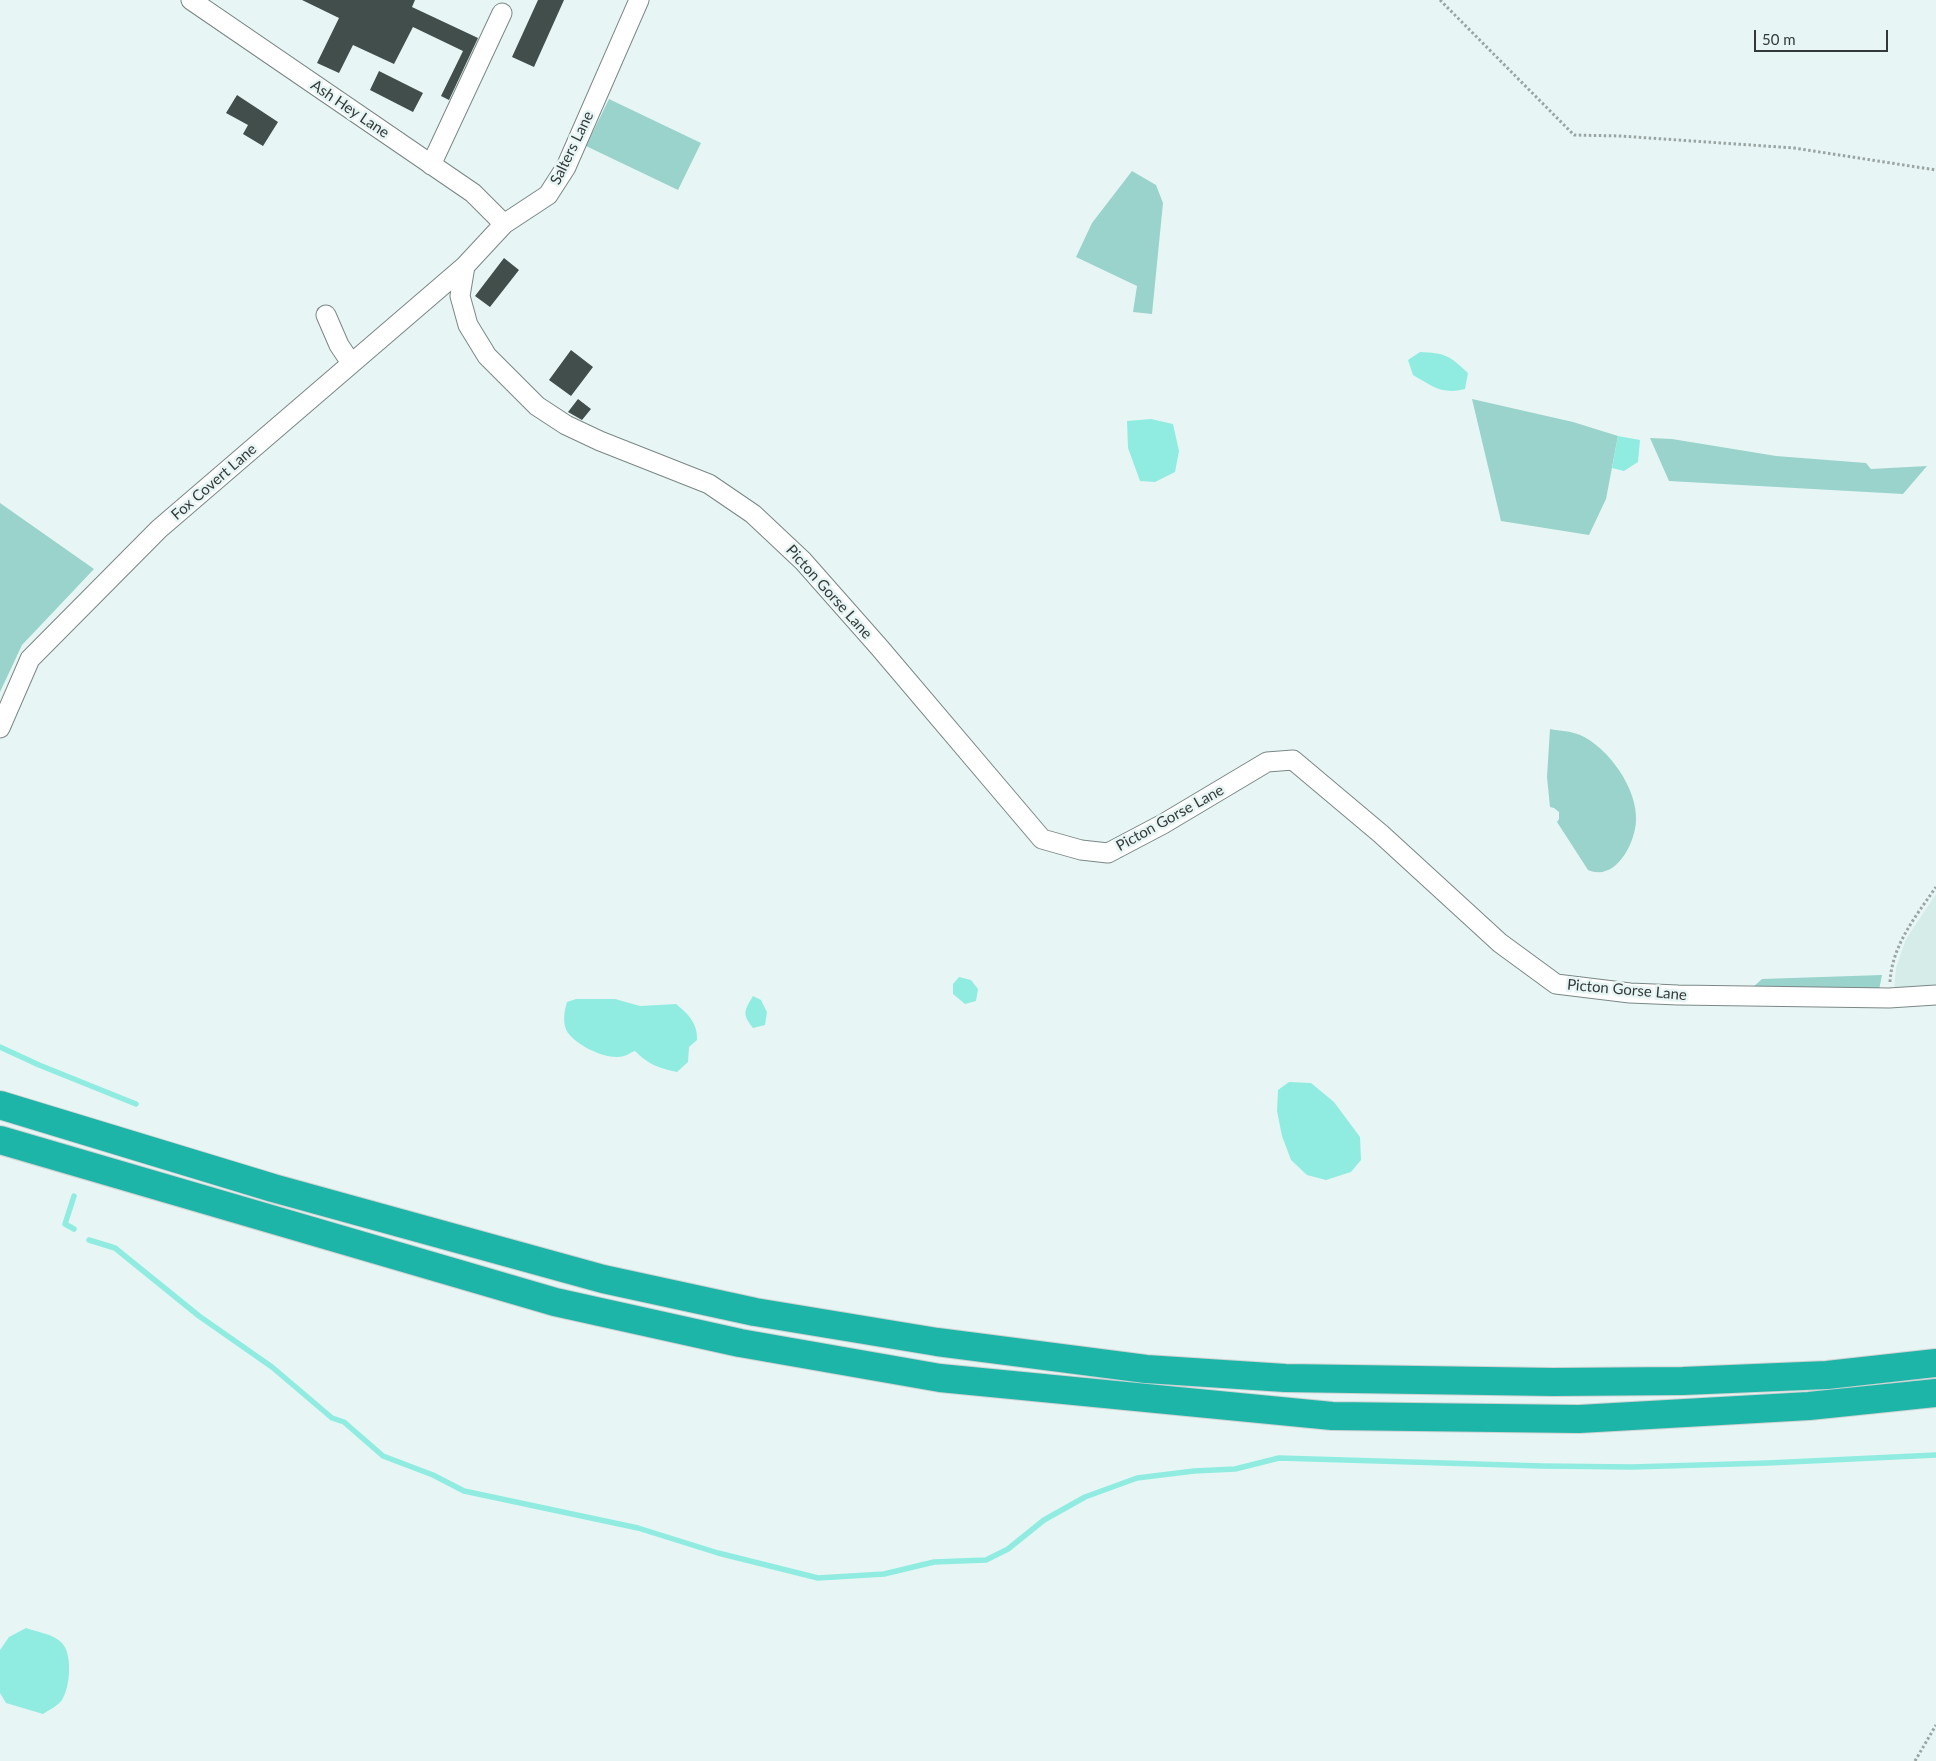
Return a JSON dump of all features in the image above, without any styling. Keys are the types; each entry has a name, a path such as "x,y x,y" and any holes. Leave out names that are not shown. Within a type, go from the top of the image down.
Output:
{"highway":[{"path":"0,1105 283,1191 602,1279 755,1312 937,1342 1146,1369 1285,1378 1553,1382 1683,1381 1827,1375 1936,1363"},
{"path":"0,1140 555,1302 740,1343 940,1378 1332,1416 1580,1419 1809,1406 1936,1393"}],"street":[{"name":"Ash Hey Lane","path":"191,0 472,193 504,224"},
{"name":"Salters Lane","path":"465,266 504,224 548,195 566,167 639,0"},
{"path":"431,165 502,13"},
{"name":"Fox Covert Lane","path":"0,728 30,659 159,529 465,266"},
{"name":"Picton Gorse Lane","path":"465,266 460,296 468,325 487,356 537,406 566,425 600,441 709,484 753,514 803,561 885,654 1042,839 1081,850 1108,853 1163,824 1267,762 1293,760 1381,834 1500,943 1556,984 1630,993 1678,995 1889,998 1936,995"},
{"path":"326,315 338,345 351,363"}],"path":[{"path":"1440,0 1574,135 1620,136 1794,148 1936,170"},
{"path":"1889,998 1890,975 1896,952 1909,924 1936,887"},
{"path":"1914,1761 1936,1725"}],"shaded area":[{"path":"609,99 701,143 678,190 586,146"},
{"path":"1132,171 1156,185 1163,203 1152,314 1133,312 1137,286 1076,257 1092,223"},
{"path":"1420,352 1441,354 1456,362 1468,373 1465,389 1457,391 1443,390 1413,375 1408,360"},
{"path":"1472,399 1573,422 1618,436 1606,499 1589,535 1501,521"},
{"path":"1151,419 1173,424 1179,451 1175,472 1155,482 1140,481 1128,448 1127,421"},
{"path":"1618,436 1640,440 1638,462 1624,471 1612,468"},
{"path":"1650,438 1672,439 1776,456 1866,463 1871,469 1927,466 1903,494 1669,481"},
{"path":"0,503 94,569 22,645 0,692"},
{"path":"1550,729 1580,735 1591,741 1611,759 1627,783 1635,809 1635,830 1628,849 1622,858 1615,866 1607,870 1598,872 1588,870 1557,822 1559,812 1550,807 1547,777"},
{"path":"1936,894 1936,990 1894,992 1896,968 1906,939"},
{"path":"1882,975 1879,990 1752,988 1762,979"},
{"path":"959,977 971,980 978,989 976,1001 965,1004 953,994 953,984"},
{"path":"753,996 761,1000 767,1012 765,1025 753,1028 747,1019 746,1012"},
{"path":"576,999 615,999 640,1006 676,1004 688,1015 696,1029 697,1040 689,1047 688,1062 677,1072 654,1065 635,1051 625,1056 617,1057 593,1051 573,1038 565,1026 564,1014 567,1002"},
{"path":"1289,1082 1311,1083 1334,1102 1360,1137 1361,1160 1351,1172 1326,1180 1307,1175 1291,1160 1282,1136 1277,1111 1278,1090"},
{"path":"26,1628 50,1635 59,1640 68,1655 69,1671 65,1694 59,1704 43,1714 6,1703 0,1693 0,1650 9,1637"}],"building":[{"path":"302,0 415,0 412,7 478,38 449,100 441,96 463,51 413,27 394,64 353,45 339,73 317,63 339,18"},
{"path":"538,0 564,0 534,67 512,57"},
{"path":"379,71 423,93 413,112 370,90"},
{"path":"237,95 278,122 263,146 243,134 248,125 226,113"},
{"path":"504,258 519,270 490,307 475,296"},
{"path":"571,350 593,367 571,396 549,380"},
{"path":"578,399 591,409 582,420 568,412"}],"waterway":[{"path":"0,1047 39,1065 136,1104"},
{"path":"74,1196 65,1224 74,1229"},
{"path":"89,1240 115,1248 199,1316 272,1367 332,1418 344,1422 383,1456 433,1475 464,1491 638,1528 718,1553 818,1578 884,1574 934,1562 986,1560 1008,1549 1044,1520 1085,1497 1137,1478 1194,1471 1235,1469 1279,1458 1632,1467 1936,1455"}]}
